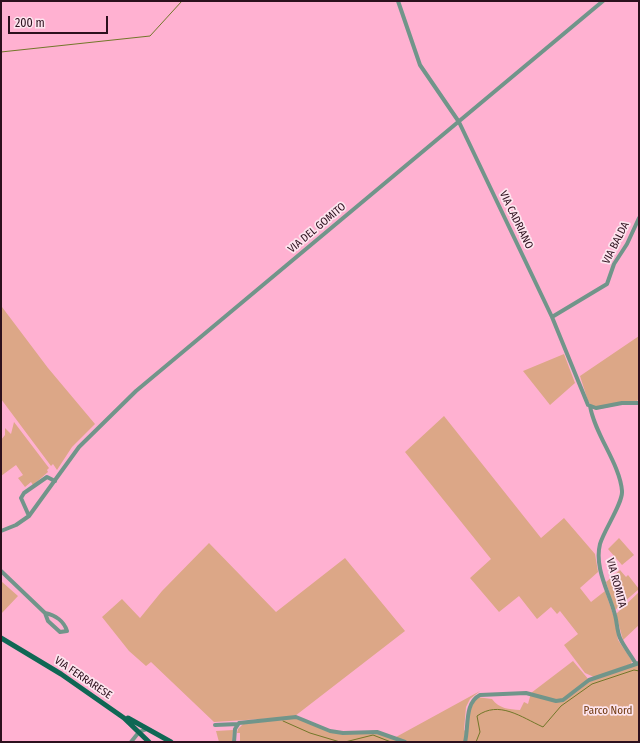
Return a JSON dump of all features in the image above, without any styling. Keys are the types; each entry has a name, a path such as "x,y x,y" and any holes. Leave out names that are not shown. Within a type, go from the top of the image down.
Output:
{"main road":[{"name":"VIA FERRARESE","path":"1,638 61,674 111,709 149,742"},
{"path":"111,709 169,742"}],"street":[{"name":"VIA CADRIANO","path":"398,1 420,65 458,122 552,317 592,407"},
{"name":"VIA DEL GOMITO","path":"1,531 16,525 29,516 88,438 136,391 604,1"},
{"name":"VIA BALDA","path":"552,317 607,284 614,264 627,244 639,218"},
{"path":"592,407 622,403 639,403"},
{"name":"VIA ROMITA","path":"465,742 470,705 474,699 480,695 526,693 556,701 563,700 589,680 638,664 619,637 614,613 599,562 600,544 610,520 621,500 622,492 616,472 592,416 592,407"},
{"path":"29,516 21,498 24,494 47,477 55,481"},
{"path":"1,571 45,613 48,621 60,632 67,631 66,626 54,615 45,613"},
{"path":"216,725 296,717 330,731 344,733 377,732 405,742"},
{"path":"234,742 234,729 238,724"},
{"path":"131,742 139,732 148,729"}],"green space":[{"path":"2,307 48,368 95,424 72,447 57,470 53,464 51,466 1,399"},
{"path":"639,336 639,398 637,401 595,410 588,401 580,376"},
{"path":"564,354 575,383 550,405 523,371"},
{"path":"444,416 541,538 564,518 595,554 598,572 580,588 591,602 605,591 614,617 618,640 632,661 631,664 594,677 585,673 564,645 578,634 560,611 557,614 551,607 537,619 519,596 499,612 470,578 491,559 405,452"},
{"path":"14,422 49,468 47,470 48,472 33,485 31,482 25,487 18,478 23,475 16,465 1,476 1,440 5,435 5,428 11,434"},
{"path":"619,538 634,555 622,565 608,549"},
{"name":"Parco Nord","path":"209,543 276,612 345,558 405,631 295,716 330,731 366,732 396,737 480,691 470,699 466,707 464,730 467,732 469,708 476,697 492,699 501,707 520,710 524,702 528,704 531,693 573,661 589,680 639,663 639,742 240,742 240,733 237,733 238,729 243,724 277,718 214,722 151,662 146,666 129,651 102,617 122,599 140,618 162,591"},
{"path":"620,570 626,577 628,575 639,589 615,610 606,582"},
{"path":"1,581 18,596 1,614"},
{"path":"639,592 639,625 623,640 616,614"},
{"path":"233,730 232,742 219,742 216,731"}],"waterway":[{"path":"1,52 150,36 182,1"},
{"path":"476,742 480,732 477,716 485,711 502,710 510,712 543,727 561,706 592,684 634,670 639,671"},
{"path":"283,721 310,733 340,742"},
{"path":"345,742 373,735 391,742"}]}
